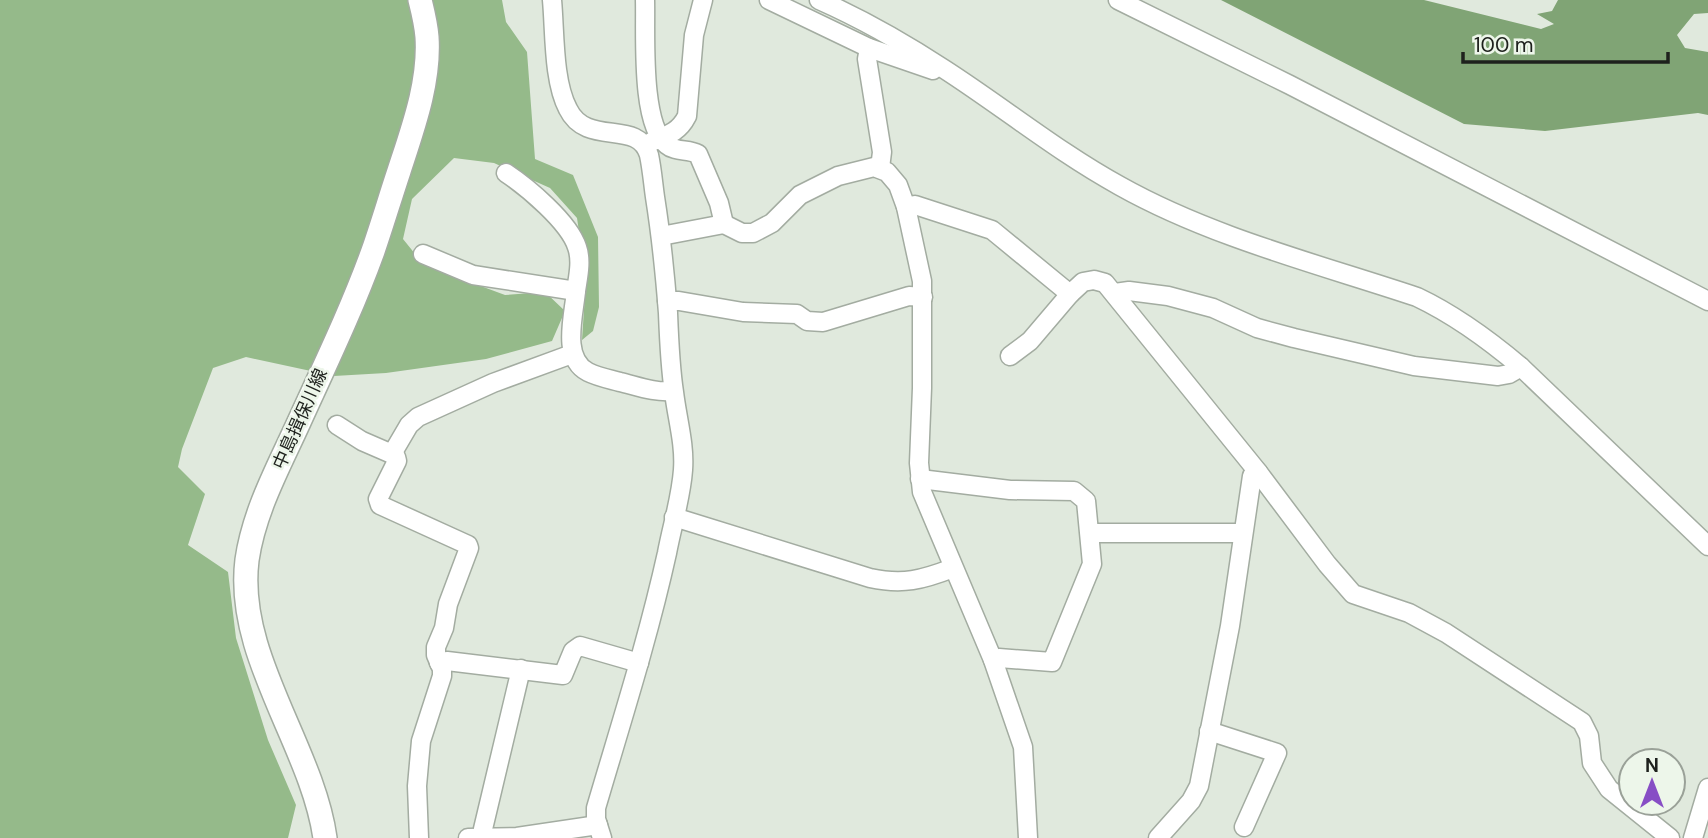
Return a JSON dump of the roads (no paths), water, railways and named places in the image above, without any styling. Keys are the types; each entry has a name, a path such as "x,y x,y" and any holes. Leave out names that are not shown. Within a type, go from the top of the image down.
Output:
{"main road":[{"name":"中島揖保川線","path":"325,838 315,791 278,706 253,632 247,595 247,562 252,534 267,494 373,251 417,117 425,72 427,36 421,0"}],"street":[{"path":"552,0 561,91 568,110 576,121 602,133 626,135 698,153 719,203 724,224"},
{"path":"468,838 600,831 596,808 651,622 674,517 683,470 680,429 673,391 661,236 649,158 653,141 648,106 645,0"},
{"path":"653,141 674,134 687,116 694,35 703,0"},
{"path":"769,0 869,48 930,70 943,68"},
{"path":"819,0 842,10 943,68 1067,154 1121,187 1229,236 1417,297 1441,309 1497,347 1521,367 1708,546"},
{"path":"1118,0 1290,85 1708,301"},
{"path":"869,48 867,59 882,152 880,168"},
{"path":"661,236 724,224 742,233 753,233 772,223 800,195 838,176 874,167 880,168 898,184 906,207 922,281 922,492 993,660 1023,747 1028,838"},
{"path":"506,173 531,190 570,234 577,247 580,268 572,333 572,354 576,362 586,371 600,377 661,392 673,391"},
{"path":"906,207 915,205 992,230 1070,294"},
{"path":"423,254 473,275 576,291"},
{"path":"1010,356 1030,341 1083,282 1094,280 1105,283 1353,594 1409,613 1446,633 1582,722 1589,736 1592,763 1609,789 1670,838"},
{"path":"1115,293 1129,291 1168,296 1213,309 1257,328 1414,366 1497,376 1509,374 1521,367"},
{"path":"667,301 743,312 797,314 807,321 823,322 909,296 923,297"},
{"path":"392,454 409,425 418,417 493,383 572,354"},
{"path":"337,425 362,441 397,457 378,499 380,505 468,545 436,647 442,676 421,741 417,786 419,838"},
{"path":"1158,838 1191,801 1199,786 1230,626 1252,476 1258,472"},
{"path":"920,479 1010,490 1074,491 1086,501 1092,564 1052,663 999,658 993,660"},
{"path":"674,517 888,582 923,580 953,568"},
{"path":"1090,533 1244,533"},
{"path":"439,663 447,661 563,675 573,651 579,646 639,663"},
{"path":"483,837 521,669"},
{"path":"1209,731 1277,753 1244,827"},
{"path":"1693,838 1708,788"}]}
